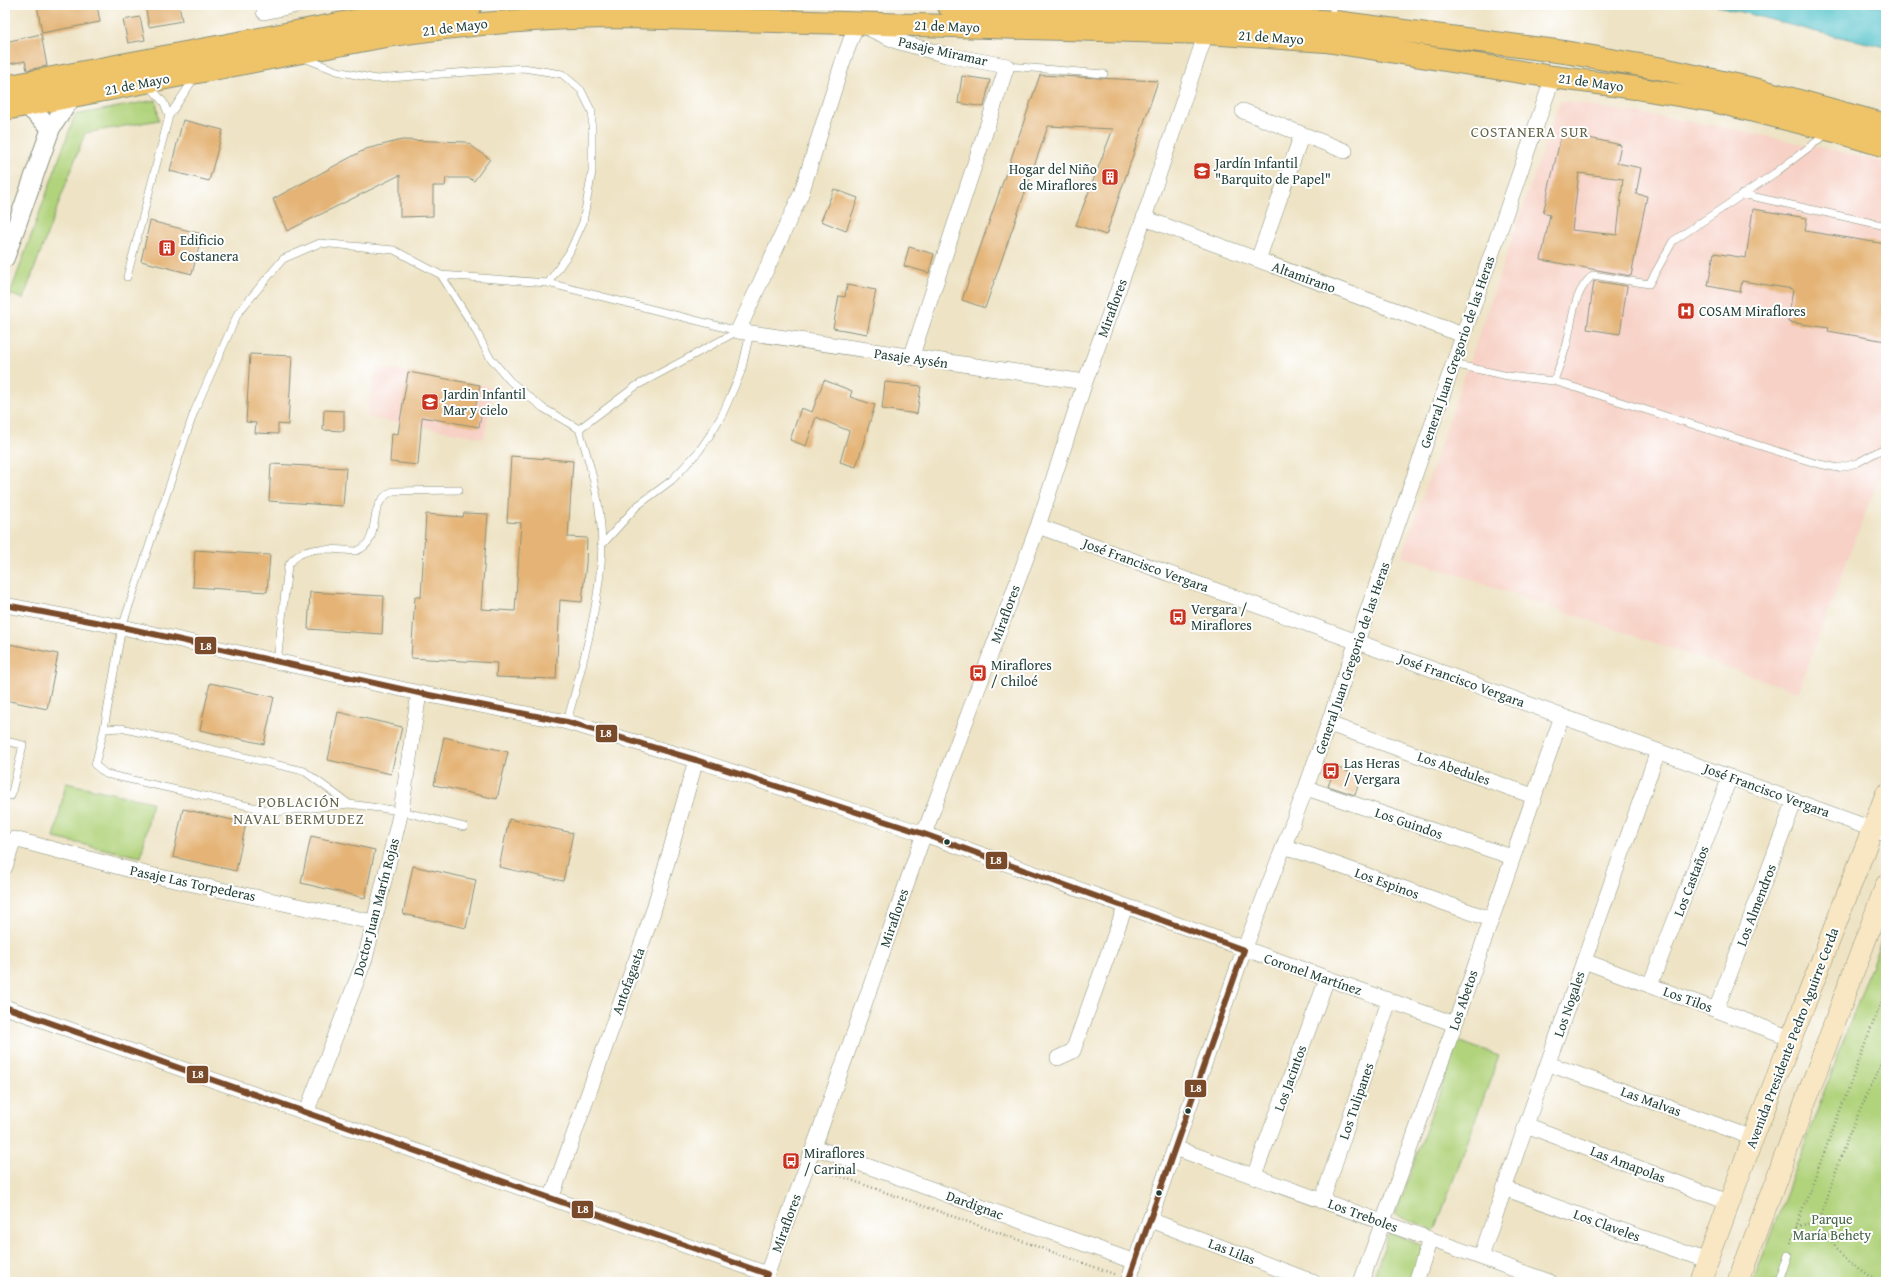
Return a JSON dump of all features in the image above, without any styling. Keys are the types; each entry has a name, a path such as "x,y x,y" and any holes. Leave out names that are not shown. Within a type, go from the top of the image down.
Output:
{"main road":[{"name":"21 de Mayo","path":"5,87 370,18 471,5"},
{"name":"21 de Mayo","path":"948,5 1234,10 1333,14 1663,69 1763,91 1886,125"},
{"name":"21 de Mayo","path":"5,109 292,54 438,28 538,19 627,17 1206,33 1326,41 1714,101 1831,130 1886,146"},
{"name":"Avenida Presidente Pedro Aguirre Cerda","path":"1700,1282 1753,1138 1792,1038 1880,831 1886,794"},
{"path":"1738,1282 1886,885"}],"street":[{"path":"268,38 263,8 297,5"},
{"path":"744,332 801,194 843,61 857,23"},
{"name":"Pasaje Miramar","path":"857,23 896,41 946,55 1007,66 911,358"},
{"name":"Miraflores","path":"766,1278 808,1165 924,834 1038,526 1085,382 1144,218 1206,33"},
{"name":"General Juan Gregorio de las Heras","path":"1129,1281 1244,950 1306,788 1358,642 1553,77"},
{"path":"5,258 51,128 72,97"},
{"path":"26,105 51,128"},
{"path":"1243,111 1346,151"},
{"path":"1258,260 1302,134"},
{"name":"Altamirano","path":"1144,218 1463,335"},
{"name":"Pasaje Aysén","path":"744,332 911,358 1085,382"},
{"name":"José Francisco Vergara","path":"1038,526 1880,831"},
{"name":"Coronel Martínez","path":"5,604 122,627 419,693 567,722 696,760 924,834 1244,950 1455,1024"},
{"name":"Doctor Juan Marín Rojas","path":"306,1113 365,959 401,811 419,693"},
{"name":"Los Abetos","path":"1361,1282 1455,1024 1562,716"},
{"name":"Los Abedules","path":"1328,724 1533,796"},
{"name":"Los Nogales","path":"1481,1257 1658,751"},
{"name":"Antofagasta","path":"551,1199 653,912 696,760"},
{"name":"Los Castaños","path":"1650,985 1730,777"},
{"name":"Los Guindos","path":"1306,788 1512,857"},
{"name":"Los Almendros","path":"1716,1010 1796,800"},
{"name":"Pasaje Las Torpederas","path":"5,867 14,839 146,874 373,922"},
{"name":"Los Espinos","path":"1284,846 1490,920"},
{"path":"1058,1058 1073,1052 1125,907"},
{"name":"Los Tilos","path":"1584,961 1792,1038"},
{"name":"Los Jacintos","path":"1254,1176 1327,979"},
{"name":"Los Tulipanes","path":"1322,1201 1389,1001"},
{"path":"5,1007 551,1199 766,1278"},
{"name":"Las Malvas","path":"1549,1064 1753,1138"},
{"name":"Las Amapolas","path":"1526,1125 1730,1203"},
{"name":"Dardignac","path":"814,1147 1135,1262"},
{"name":"Los Treboles","path":"1175,1148 1481,1257 1528,1278 1550,1282"},
{"name":"Los Claveles","path":"1506,1189 1708,1261"},
{"name":"Las Lilas","path":"1150,1220 1313,1282"},
{"path":"1416,1282 1430,1239"}],"lane":[{"path":"292,54 336,71 376,78 523,68 562,74 581,90 592,112 592,172 583,222 569,253 548,283"},
{"path":"1007,66 1104,74"},
{"path":"127,278 169,116 199,72"},
{"path":"145,82 159,96 169,116"},
{"path":"1554,381 1567,344 1575,303 1585,282 1593,275 1650,284 1674,241 1774,173 1831,130"},
{"path":"1742,194 1886,226"},
{"path":"464,827 401,811 349,804 275,812 106,774 95,765 104,729 122,627 197,405 238,313 284,260 320,243 394,250 441,274 548,283 744,332"},
{"path":"441,274 475,329 489,356 510,381 543,408 579,429 590,461 598,503 601,563 592,630 567,722"},
{"path":"579,429 636,386 744,332"},
{"path":"601,546 637,506 672,480 706,440 732,394 741,372 744,332"},
{"path":"1453,364 1508,376 1554,381 1815,463 1838,468 1857,463 1886,447"},
{"path":"277,662 288,566 297,555 311,549 356,552 361,550 371,537 378,504 386,494 393,491 459,490"},
{"path":"104,729 121,728 304,771 349,804"},
{"path":"5,741 23,745 11,796 5,794"},
{"path":"1779,1282 1788,1255"}],"path":[{"path":"1788,1255 1796,1227 1886,989"},
{"path":"1881,1282 1844,1257 1827,1237 1819,1222 1846,1141 1886,1053"},
{"path":"808,1165 1129,1281"},
{"path":"1796,1227 1819,1222"}],"shaded area":[{"name":"COSAM Miraflores","path":"1560,101 1724,127 1868,158 1886,164 1886,458 1798,692 1402,556"},
{"name":"Jardin Infantil Mar y cielo","path":"376,367 493,387 484,438 367,417"}],"green space":[{"path":"156,100 159,120 85,133 23,299 10,294 75,115"},
{"path":"66,783 152,802 141,857 54,838"},
{"name":"Parque María Behety","path":"1886,927 1886,1282 1753,1282"},
{"path":"1458,1041 1499,1056 1435,1230 1395,1215"},
{"path":"1389,1233 1424,1246 1411,1282 1372,1282"}],"water":[{"path":"1715,5 1886,5 1886,47 1817,32"}],"building":[{"path":"37,5 97,5 100,22 42,33"},
{"path":"145,5 179,5 182,21 149,27"},
{"path":"140,17 145,40 128,43 123,20"},
{"path":"41,34 47,66 27,70 25,61 5,65 5,42"},
{"name":"Hogar del Niño de Miraflores","path":"1040,75 1158,81 1106,235 1076,225 1113,129 1048,126 985,308 962,300"},
{"path":"962,76 990,80 984,107 958,103"},
{"path":"183,120 223,130 209,181 170,171"},
{"path":"1562,132 1621,145 1617,163 1641,168 1636,194 1647,196 1631,276 1541,260 1550,215 1543,213","holes":["1579,173 1623,179 1617,235 1572,230"]},
{"path":"402,140 466,142 490,159 474,181 469,178 446,178 445,186 433,186 433,216 400,217 400,175 287,231 273,199 366,149"},
{"path":"834,189 858,198 846,231 821,221"},
{"path":"1753,209 1807,218 1805,231 1886,244 1886,341 1828,331 1829,328 1788,322 1793,289 1742,281 1740,292 1708,286 1714,253 1746,258"},
{"name":"Edificio Costanera","path":"150,221 202,234 192,274 141,261"},
{"path":"909,247 934,254 929,273 904,266"},
{"path":"1594,281 1627,286 1620,334 1587,329"},
{"path":"847,285 876,290 867,334 833,328 839,296 845,297"},
{"path":"250,354 292,356 288,425 278,424 278,434 255,433 256,423 246,422"},
{"path":"408,372 480,385 475,409 482,410 479,427 422,417 418,465 390,462 392,433 398,434"},
{"path":"824,380 852,391 850,397 875,405 856,467 840,462 849,431 816,417 806,446 790,440 801,408 812,412"},
{"path":"885,382 921,386 917,414 882,409"},
{"path":"324,410 344,411 344,431 323,430"},
{"path":"511,456 573,461 568,537 587,538 586,563 582,602 560,600 556,679 496,677 497,663 411,658 415,597 421,597 426,514 463,517 464,513 488,514 481,609 515,611 521,523 507,522"},
{"path":"271,464 346,468 343,506 269,501"},
{"path":"195,550 270,555 267,592 193,587"},
{"path":"310,592 384,596 382,634 308,629"},
{"path":"5,643 58,654 47,709 5,700"},
{"path":"210,683 274,697 264,744 200,730"},
{"path":"338,712 402,727 391,774 328,760"},
{"path":"444,737 508,752 497,799 434,785"},
{"path":"1336,767 1361,777 1355,795 1328,786"},
{"path":"183,809 246,823 236,871 173,857"},
{"path":"509,819 573,833 563,881 499,867"},
{"path":"311,836 375,850 365,898 301,883"},
{"path":"413,866 476,880 466,928 403,914"}],"transit line":[{"name":"L8","path":"5,605 122,627 419,693 567,722 696,760 924,834 1244,950 1128,1282"},
{"name":"L8","path":"5,1007 767,1274 764,1282"}],"place":[{"name":"Jardín Infantil \"Barquito de Papel\"","path":"1202,171"},
{"name":"Hogar del Niño de Miraflores","path":"1110,177"},
{"name":"Edificio Costanera","path":"167,248"},
{"name":"COSAM Miraflores","path":"1686,311"},
{"name":"Jardin Infantil Mar y cielo","path":"430,402"},
{"name":"Vergara / Miraflores","path":"1178,617"},
{"name":"Miraflores / Chiloé","path":"978,673"},
{"name":"Las Heras / Vergara","path":"1331,771"},
{"name":"Miraflores / Carinal","path":"791,1161"}],"district":[{"name":"COSTANERA SUR","path":"1530,132"},
{"name":"POBLACIÓN NAVAL BERMUDEZ","path":"299,810"}]}
